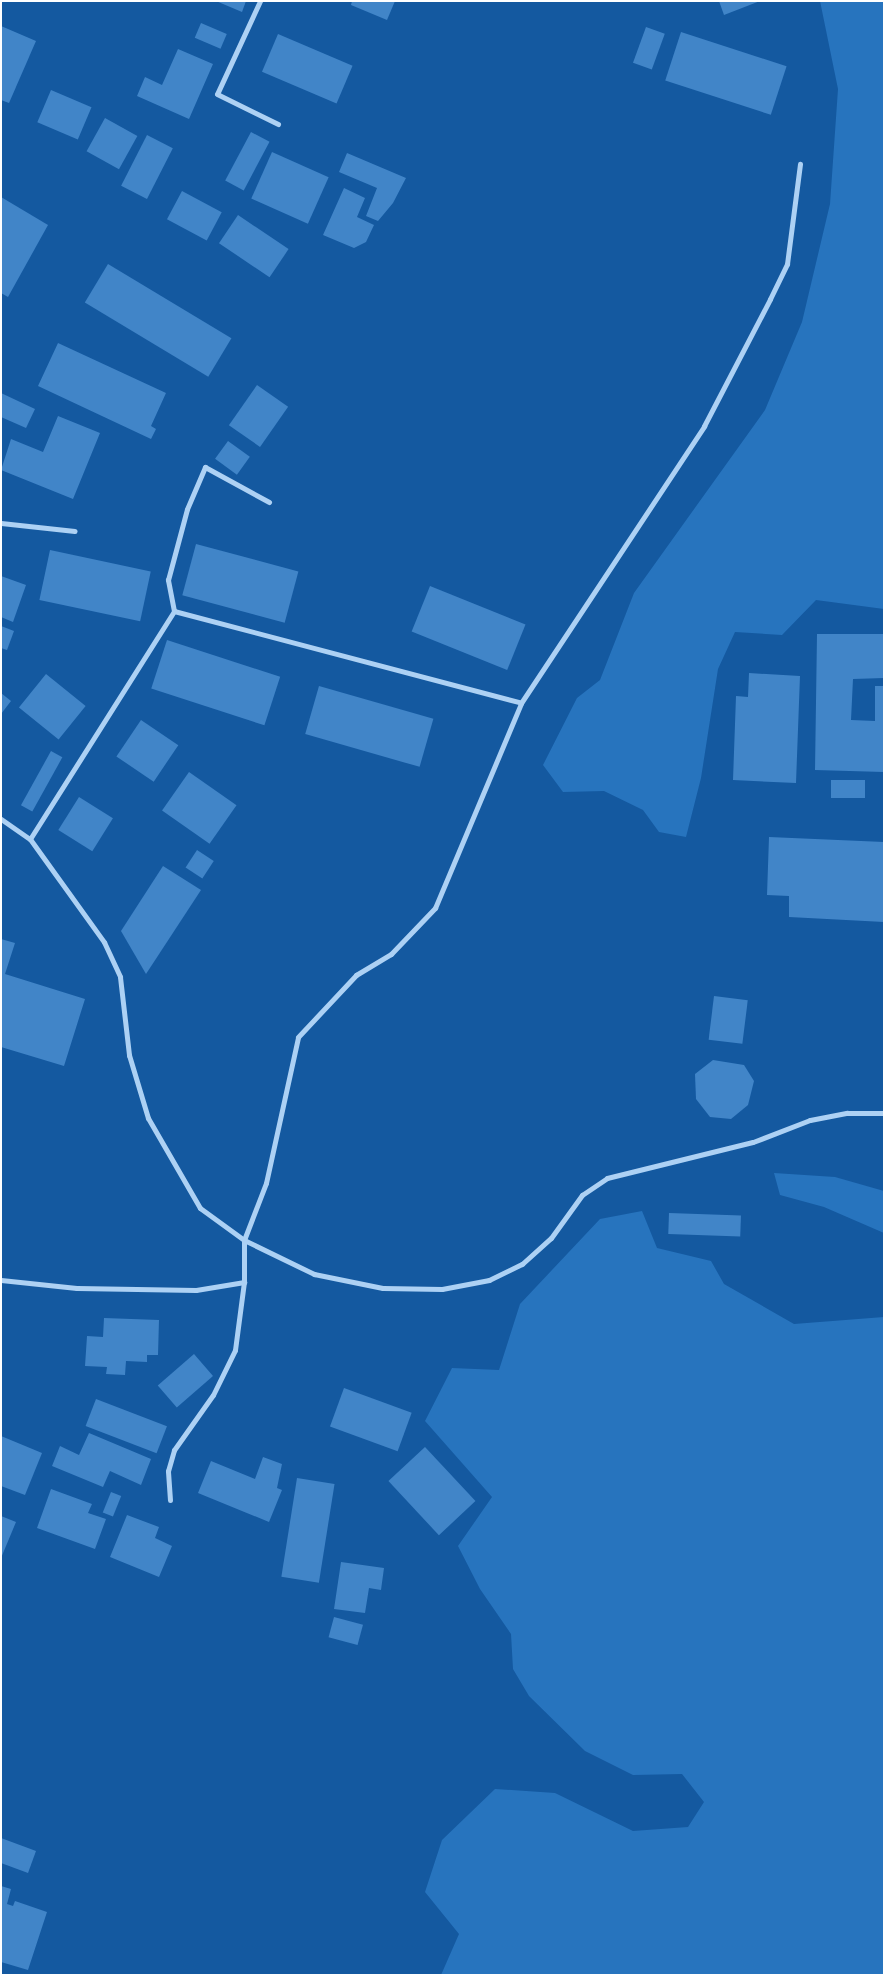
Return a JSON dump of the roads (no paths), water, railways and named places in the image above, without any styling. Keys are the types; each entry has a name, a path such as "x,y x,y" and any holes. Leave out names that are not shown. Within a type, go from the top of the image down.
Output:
{"street":[{"path":"260,1 217,94 278,124"},
{"path":"170,1500 168,1471 174,1450 213,1394 235,1350 244,1282 244,1240 266,1183 298,1037 356,975 391,954 435,908 521,703 704,426 787,264 800,164"},
{"path":"30,839 174,611 168,580 187,509 205,467 269,502"},
{"path":"1,524 75,531"},
{"path":"174,611 521,703"},
{"path":"1,819 30,839 104,942 120,977 129,1055 148,1118 200,1208 244,1240 314,1274 383,1288 442,1288 489,1280 522,1264 551,1238 582,1195 607,1178 639,1167 753,1142 810,1120 848,1113 884,1113"},
{"path":"1,1280 77,1288 196,1290 244,1282"}]}
